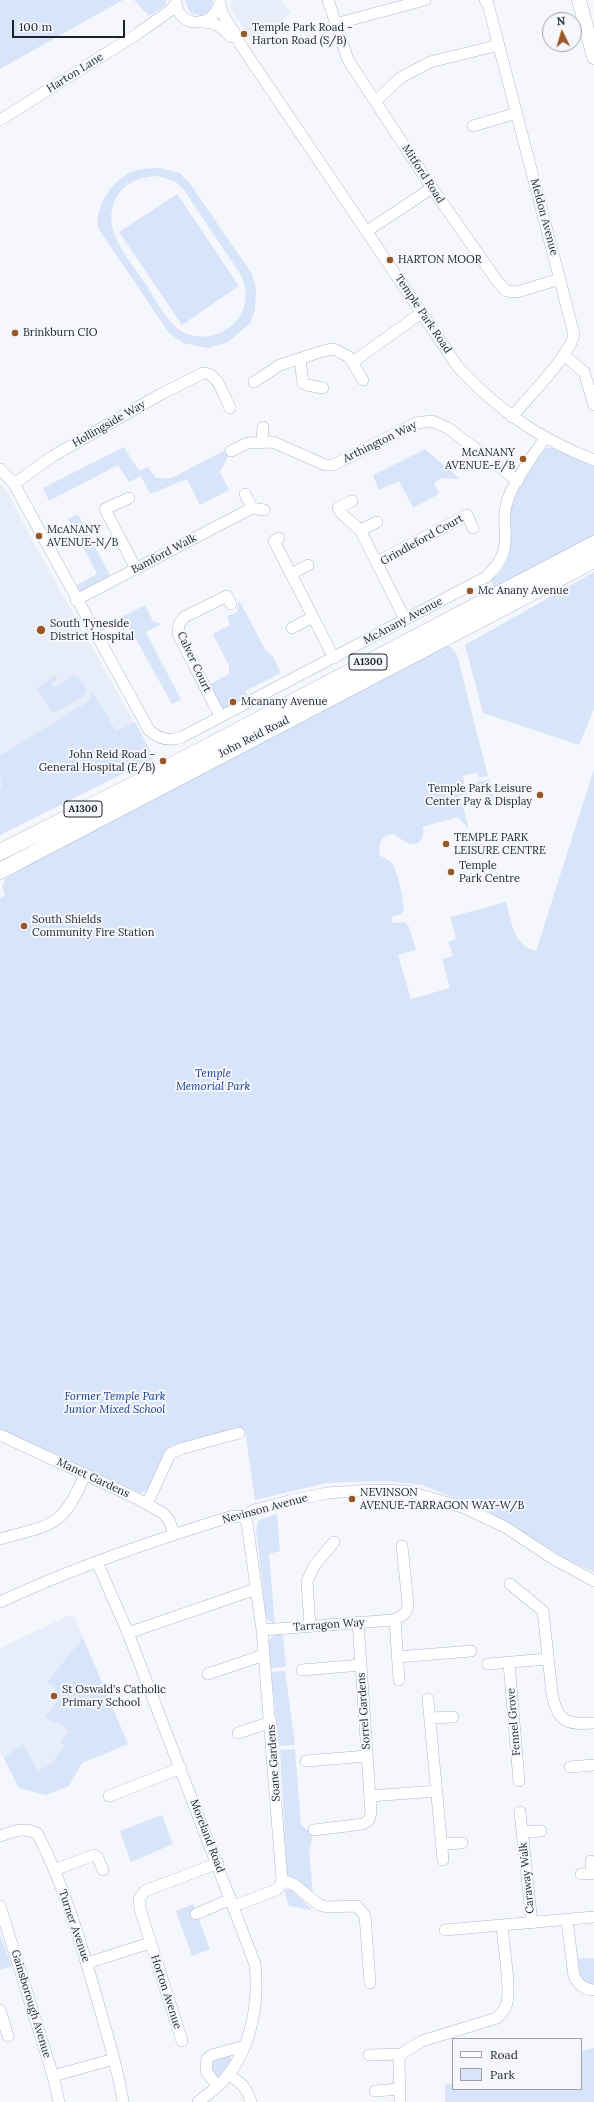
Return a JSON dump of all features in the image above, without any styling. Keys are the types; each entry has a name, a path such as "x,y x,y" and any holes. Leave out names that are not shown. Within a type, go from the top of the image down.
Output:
{"highway":[{"name":"John Reid Road","path":"0,852 167,768 594,544"},
{"name":"John Reid Road","path":"0,871 594,560"}],"main road":[{"path":"579,0 594,57"}],"street":[{"name":"Mitford Road","path":"328,0 348,60 432,188 497,281 506,291 517,292 560,279"},
{"path":"335,24 425,0"},
{"name":"Meldon Avenue","path":"485,0 488,4 499,44 574,334 573,341 564,355 512,417"},
{"path":"176,2 180,13 188,20"},
{"name":"Harton Lane","path":"0,120 150,26 176,2"},
{"path":"202,22 214,15 220,2"},
{"name":"Temple Park Road","path":"220,2 222,14 238,38 240,44"},
{"name":"Harton Lane","path":"150,26 174,18 188,20"},
{"name":"Temple Park Road","path":"188,20 218,25 240,44 458,367 482,392 512,417 545,438 571,452 594,460"},
{"path":"376,101 400,78 430,62 499,44"},
{"path":"473,126 517,113"},
{"path":"367,231 432,188"},
{"path":"353,362 421,313"},
{"path":"254,382 280,365 323,351 334,349 343,353 353,362 363,380"},
{"path":"564,355 584,372 594,405"},
{"path":"300,359 303,382 307,385 323,388"},
{"name":"Hollingside Way","path":"14,484 53,456 161,394 199,375 208,372 215,377 230,408"},
{"name":"Arthington Way","path":"231,452 248,443 262,441 273,442 325,464 333,465 416,423 432,421 448,428 518,481"},
{"path":"262,441 263,427"},
{"name":"McAnany Avenue","path":"0,469 14,484 76,600 149,730 154,735 165,740 177,739 486,577 501,560 506,543 506,508 509,496 545,438"},
{"path":"245,494 252,508 264,510"},
{"path":"129,498 105,510 136,569"},
{"path":"352,501 338,508 342,516 350,520 360,530 377,562"},
{"name":"Bamford Walk","path":"76,600 252,508"},
{"name":"Grindleford Court","path":"406,619 377,562 467,515 473,528"},
{"path":"360,530 377,522"},
{"path":"279,538 274,541 334,658"},
{"path":"291,574 308,565"},
{"name":"Calver Court","path":"220,716 178,634 178,629 184,617 227,596 231,604"},
{"path":"292,628 313,617"},
{"path":"98,639 118,628"},
{"path":"147,1504 170,1454 180,1449 239,1433"},
{"name":"Manet Gardens","path":"0,1435 147,1504 163,1513 170,1520 174,1534"},
{"path":"0,1539 49,1525 60,1518 75,1498 85,1475"},
{"name":"Nevinson Avenue","path":"0,1602 38,1585 97,1562 174,1534 233,1516 243,1517 254,1510 283,1502 327,1493 372,1490 407,1491 465,1508 505,1527 552,1558 594,1581"},
{"name":"Soane Gardens","path":"243,1517 247,1523 262,1630 271,1722 282,1880"},
{"path":"310,1626 307,1582 314,1566 334,1542"},
{"path":"399,1680 395,1619 401,1617 407,1611 408,1604 402,1546"},
{"name":"Moreland Road","path":"97,1562 128,1633 218,1863 255,1964 258,1987 254,2016 244,2046 228,2075 198,2102"},
{"path":"510,1584 543,1611 554,1706 559,1716 567,1722 577,1724 594,1723"},
{"path":"128,1633 256,1589"},
{"name":"Tarragon Way","path":"262,1630 395,1619"},
{"name":"Sorrel Gardens","path":"314,1830 363,1824 368,1820 371,1812 358,1622"},
{"path":"398,1657 471,1651"},
{"path":"208,1674 264,1655"},
{"path":"488,1664 548,1659"},
{"name":"Fennel Grove","path":"508,1662 519,1781"},
{"name":"Sorrel Gardens","path":"302,1670 361,1665"},
{"path":"428,1699 443,1860"},
{"path":"430,1718 453,1717"},
{"path":"238,1733 271,1722"},
{"name":"Sorrel Gardens","path":"306,1761 368,1756"},
{"path":"570,1768 594,1765"},
{"path":"109,1796 181,1768"},
{"path":"370,1796 437,1791"},
{"name":"Caraway Walk","path":"520,1812 532,1923"},
{"name":"Turner Avenue","path":"0,1836 16,1830 27,1829 37,1833 54,1870 87,1963 114,2059 123,2102"},
{"name":"Caraway Walk","path":"522,1832 542,1831"},
{"path":"442,1844 462,1843"},
{"path":"54,1870 94,1851 103,1870"},
{"path":"581,1874 593,1874 592,1861"},
{"name":"Horton Avenue","path":"182,2041 150,1943 140,1909 140,1899 145,1891 218,1863"},
{"path":"196,1914 276,1890 280,1886 282,1880 295,1884 319,1905 327,1907 357,1906 365,1916 370,1983"},
{"name":"Gainsborough Avenue","path":"0,1906 53,2076 59,2102"},
{"name":"Caraway Walk","path":"445,1930 594,1918"},
{"path":"567,1920 574,1976 579,1984 586,1989 594,1990"},
{"path":"368,2055 401,2054 422,2041 497,2018 503,2012 507,2004 508,1992 502,1925"},
{"name":"Horton Avenue","path":"87,1963 150,1943"},
{"path":"0,2010 8,2036"},
{"path":"217,2086 206,2071 207,2059 212,2055 244,2046"},
{"path":"375,2092 400,2094 399,2061 401,2054"},
{"path":"53,2076 114,2059"},
{"path":"228,2075 240,2082 247,2090 252,2102"}],"shaded area":[{"path":"232,0 281,0 291,13 254,43 230,8"},
{"name":"South Tyneside District Hospital","path":"0,483 9,494 31,538 154,758 0,835"},
{"name":"St Oswald's Catholic Primary School","path":"70,1615 74,1617 128,1744 82,1763 69,1786 46,1795 19,1788 0,1751 0,1648"}],"green space":[{"path":"0,0 123,0 0,69"},
{"path":"134,0 166,0 166,5 149,16"},
{"path":"185,0 213,0 211,9 208,12 197,15 189,11"},
{"path":"159,168 180,173 191,185 252,274 256,289 255,310 250,323 228,342 208,348 183,343 169,333 98,228 99,211 102,203 111,188 117,182 124,176 134,171","holes":["158,176 176,182 184,190 237,269 245,287 246,296 239,317 231,326 218,334 211,336 203,337 188,334 181,331 171,322 123,251 113,228 111,216 113,204 120,192 132,182 142,178"]},
{"path":"177,194 239,286 182,325 119,232"},
{"path":"124,447 139,471 148,467 156,478 172,478 229,448 231,451 220,472 229,490 200,505 187,479 150,494 141,476 129,482 118,465 49,501 43,488"},
{"path":"546,448 552,448 594,466 594,535 495,588 490,580 500,572 506,563 509,552 512,505 517,488 540,451"},
{"path":"425,449 460,479 442,478 434,483 439,494 413,508 399,481 379,490 373,475"},
{"path":"78,514 111,577 81,593 77,585 97,574 68,519"},
{"path":"594,572 594,709 579,745 483,713 465,645"},
{"path":"239,600 266,651 272,655 281,673 245,691 249,698 223,711 209,685 229,674 229,666 213,634 230,625 227,616 237,612"},
{"path":"145,605 153,621 162,624 146,632 181,700 172,704 123,616"},
{"name":"Temple Memorial Park","path":"442,644 451,648 457,655 488,776 479,778 477,772 463,776 465,786 489,779 495,800 488,803 484,790 460,796 469,829 458,817 422,827 423,836 418,843 411,844 392,834 385,837 381,841 379,847 380,855 393,864 400,884 404,906 404,910 401,914 391,917 393,923 405,922 409,927 416,950 398,955 411,999 450,988 442,959 453,956 448,942 456,939 450,917 506,902 512,925 518,939 528,948 536,951 594,769 594,1572 573,1563 487,1511 422,1485 386,1481 326,1483 255,1500 245,1430 180,1446 147,1491 140,1493 0,1429 0,898 5,895 2,887 5,879 53,851 92,832"},
{"path":"56,675 57,680 51,684 54,688 73,676 78,677 87,690 84,696 56,712 51,711 37,688"},
{"path":"92,691 116,731 135,722 154,758 0,835 0,789 2,788 0,777 0,756 89,701"},
{"path":"277,1514 280,1551 269,1554 275,1625 266,1618 256,1529 259,1520"},
{"path":"283,1634 286,1667 271,1668 267,1642 274,1635"},
{"path":"83,1638 128,1744 82,1763 69,1786 46,1795 19,1788 4,1758 23,1744 38,1771 55,1762 54,1760 65,1746 60,1742 69,1731 57,1721 55,1724 45,1717 58,1701 51,1695 56,1688 47,1682"},
{"path":"285,1671 295,1745 279,1746 271,1672"},
{"path":"295,1749 301,1825 313,1834 309,1852 313,1894 287,1875 280,1750"},
{"path":"162,1815 173,1844 131,1862 120,1831"},
{"path":"291,1889 312,1910 289,1906 284,1890"},
{"path":"193,1904 210,1949 192,1956 176,1911"},
{"path":"0,1935 12,1966 0,1970"},
{"path":"594,1958 594,1984 590,1984 580,1979 575,1959"},
{"path":"594,2048 594,2102 445,2102 445,2085 452,2083 452,2090 582,2090 582,2051"},
{"path":"224,2056 230,2056 232,2061 220,2077 216,2077 210,2065 213,2060"}],"place":[{"name":"Temple Park Road - Harton Road (S/B)","path":"244,34"},
{"name":"HARTON MOOR","path":"390,260"},
{"name":"Brinkburn CIO","path":"15,333"},
{"name":"McANANY AVENUE-E/B","path":"523,459"},
{"name":"McANANY AVENUE-N/B","path":"39,536"},
{"name":"Mc Anany Avenue","path":"470,591"},
{"name":"South Tyneside District Hospital","path":"41,630"},
{"name":"Mcanany Avenue","path":"233,702"},
{"name":"John Reid Road - General Hospital (E/B)","path":"163,761"},
{"name":"Temple Park Leisure Center Pay & Display","path":"540,795"},
{"name":"TEMPLE PARK LEISURE CENTRE","path":"446,844"},
{"name":"Temple Park Centre","path":"451,872"},
{"name":"South Shields Community Fire Station","path":"24,926"},
{"name":"NEVINSON AVENUE-TARRAGON WAY-W/B","path":"352,1499"},
{"name":"St Oswald's Catholic Primary School","path":"54,1696"}],"park label":[{"name":"Former Temple Park Junior Mixed School","path":"115,1403"}]}
